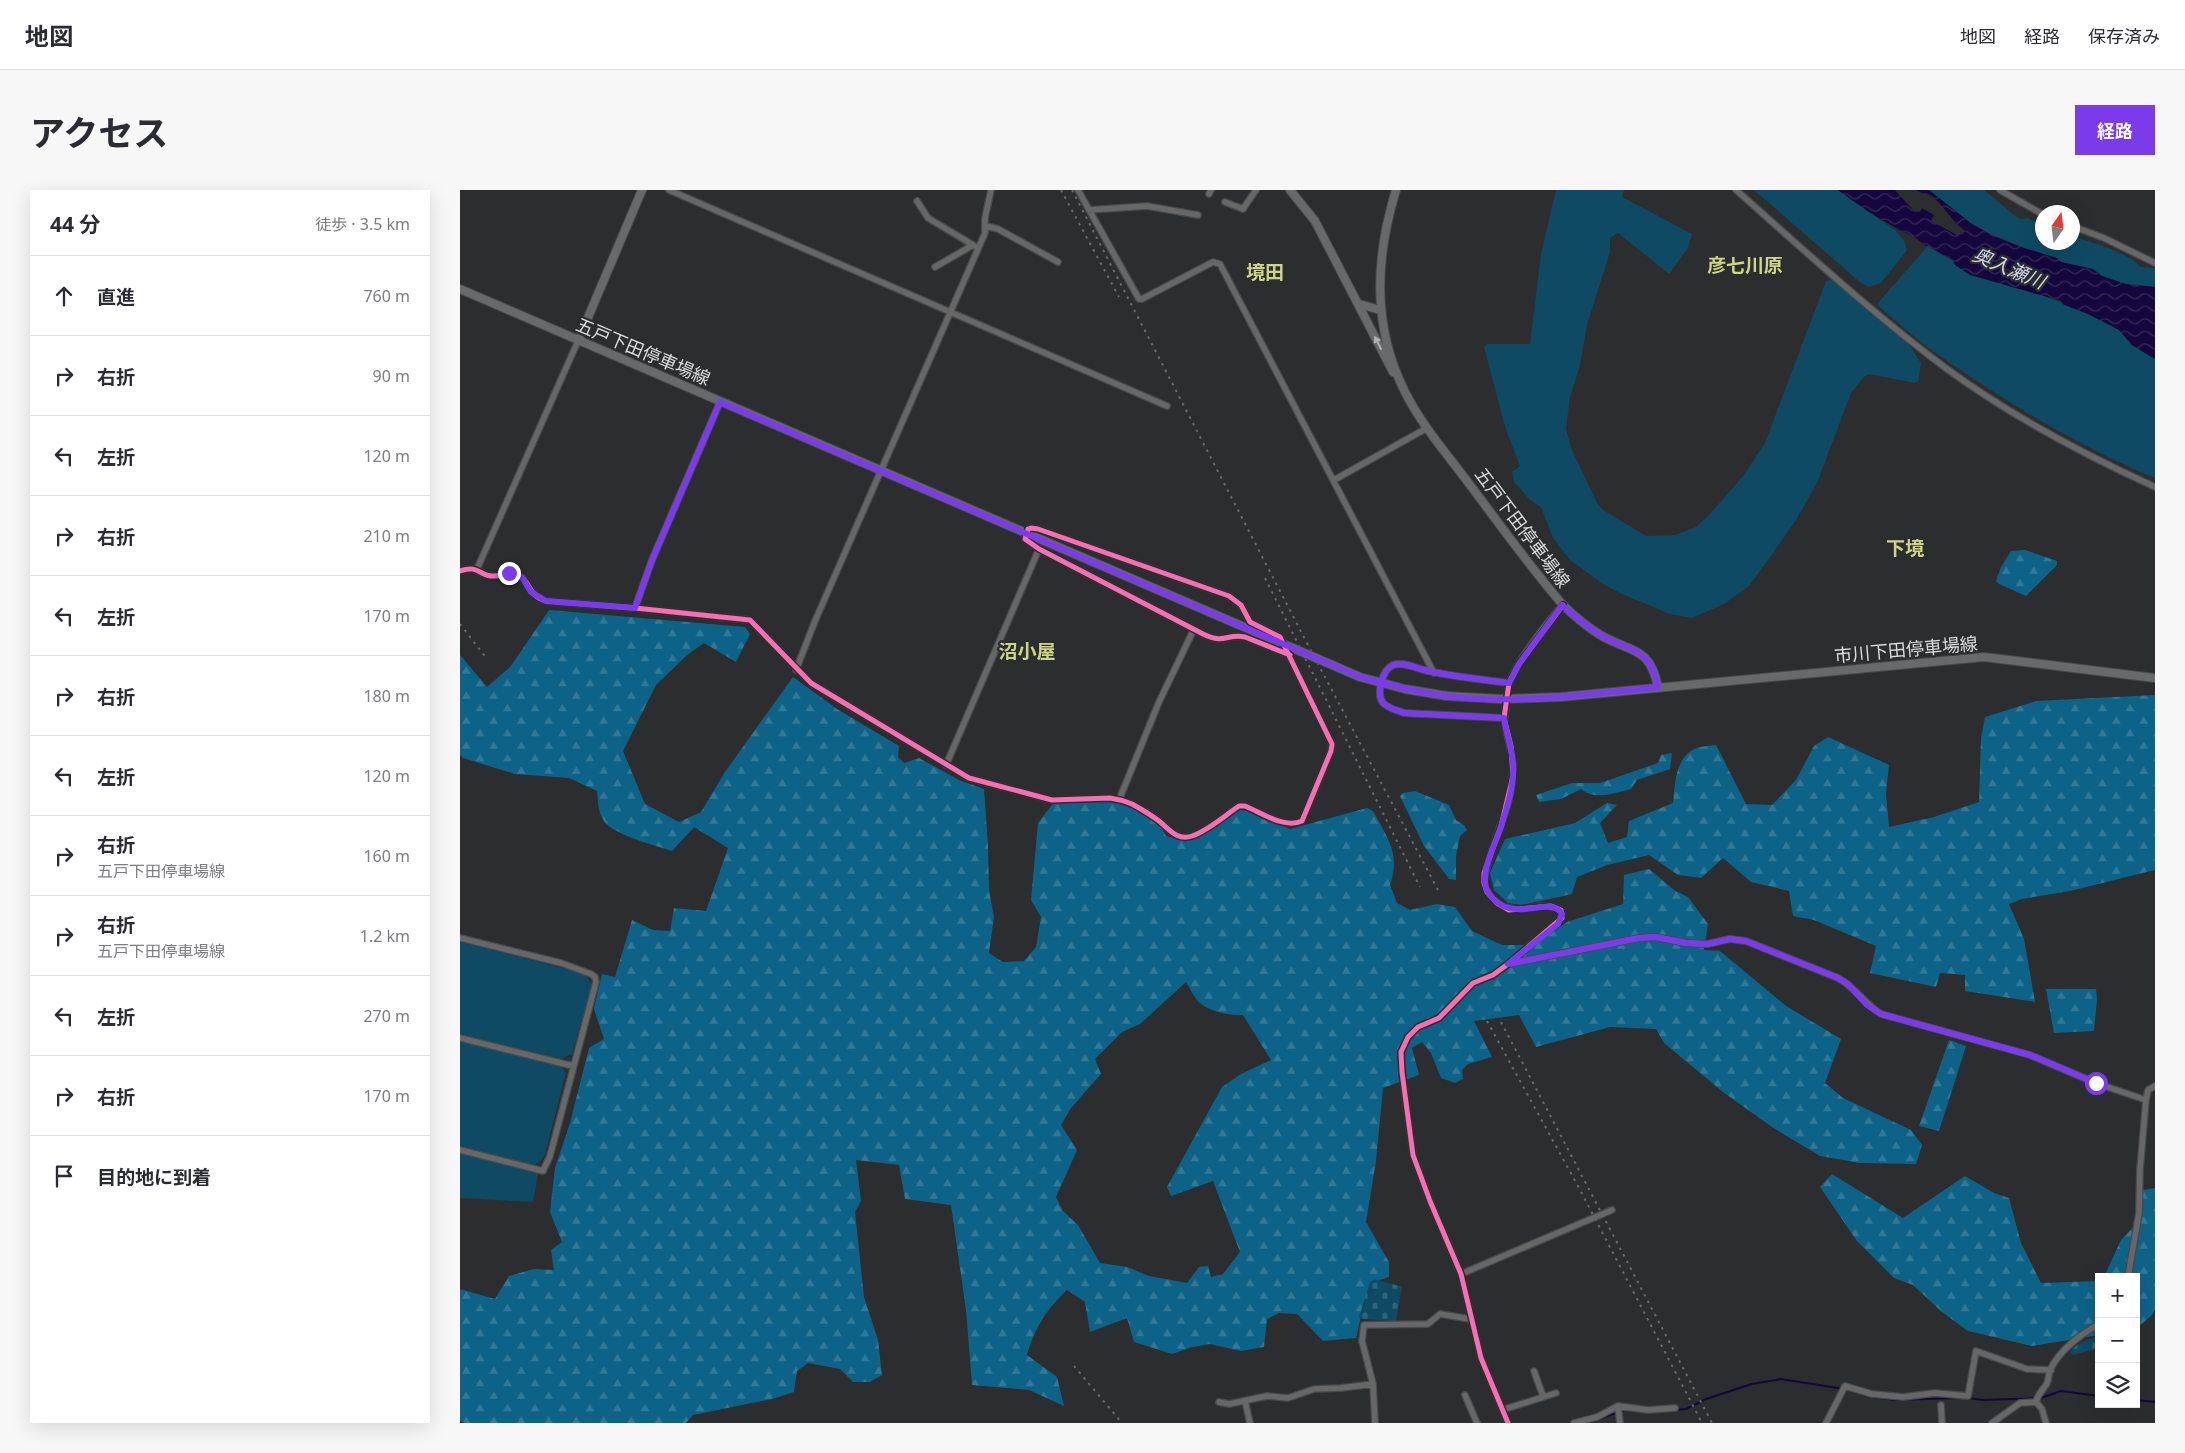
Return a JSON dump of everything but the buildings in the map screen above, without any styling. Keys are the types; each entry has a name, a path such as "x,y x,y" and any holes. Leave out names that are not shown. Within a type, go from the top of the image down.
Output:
{"main road":[{"path":"578,341 642,190"},
{"path":"1290,190 1315,221 1392,370 1400,380"},
{"name":"五戸下田停車場線","path":"460,289 1360,677 1405,689 1447,696 1501,699 1561,697 1658,687 1654,669 1640,652 1592,630 1562,605 1427,428 1400,380 1387,344 1380,312 1382,246 1396,190"},
{"path":"1359,304 1380,312"},
{"path":"1365,318 1380,312"},
{"name":"市川下田停車場線","path":"1658,687 1984,657 2155,678"}],"street":[{"path":"669,190 1167,406"},
{"path":"796,670 815,621 950,312 975,246 986,226 985,218 991,190"},
{"path":"1078,190 1139,299 1213,262 1220,264 1316,451 1334,480 1345,505 1434,673"},
{"path":"1225,202 1243,209 1256,190"},
{"path":"1736,190 1853,294 1948,370 2042,430 2155,487"},
{"path":"2003,191 2035,210"},
{"path":"917,201 928,218 975,246"},
{"path":"1089,210 1147,206 1198,215"},
{"path":"986,226 998,229 1058,262"},
{"path":"2080,229 2104,238 2155,263"},
{"path":"936,267 975,246"},
{"path":"476,569 578,341"},
{"path":"635,608 652,560 720,402"},
{"path":"1334,480 1427,428"},
{"path":"460,571 476,569 493,577 516,574 522,577 531,592 546,601 750,620 796,670 811,683 969,778 1052,800 1110,798 1119,800 1132,804 1176,835 1190,836 1200,832 1239,806 1245,806 1285,823 1295,824 1302,822 1331,751 1332,744 1290,656 1280,637 1250,622 1241,605 1229,596 1038,529 1031,528 1026,534 1027,542 1039,549 1217,640 1240,636 1245,637 1290,656"},
{"path":"946,765 1039,549"},
{"path":"1504,718 1404,713 1388,708 1382,701 1380,691 1383,677 1393,665 1402,664 1434,673 1508,686 1519,664 1562,605"},
{"path":"1119,800 1159,702 1194,629"},
{"path":"1506,708 1504,718 1510,746 1513,776 1501,826 1484,873 1484,883 1488,892 1497,903 1509,910 1552,906 1561,910 1562,914 1558,924 1508,964 1493,974 1472,983 1439,1018 1418,1026 1408,1037 1401,1052 1413,1155 1461,1274 1470,1319 1481,1358 1508,1423"},
{"path":"1508,964 1639,938 1656,937 1686,943 1707,944 1730,939 1746,941 1843,981 1860,995 1867,1005 1881,1014 2030,1055 2096,1083 2146,1100"},
{"path":"460,938 561,964 595,977 596,982 550,1156 543,1171 460,1150"},
{"path":"460,1038 573,1066"},
{"path":"2129,1273 2140,1213 2141,1152 2146,1100 2148,1090 2155,1086"},
{"path":"1461,1274 1612,1210"},
{"path":"1375,1423 1373,1384 1362,1340 1364,1325 1428,1324 1440,1314 1470,1319"},
{"path":"2036,1402 2039,1392 2046,1385 2051,1370 2071,1343 2095,1327"},
{"path":"1826,1423 1845,1386 1872,1394 1903,1397 1935,1394 1968,1396 1976,1351 2027,1369 2051,1370"},
{"path":"1534,1371 1543,1396"},
{"path":"1219,1402 1229,1404 1267,1396 1288,1398 1314,1389 1373,1384"},
{"path":"1502,1410 1556,1393"},
{"path":"1465,1395 1477,1423"},
{"path":"1246,1401 1250,1423"},
{"path":"1992,1423 2020,1403 2036,1402"},
{"path":"2036,1402 2042,1409 2046,1423"},
{"path":"1618,1406 1620,1423"},
{"path":"1574,1423 1597,1417 1618,1406 1648,1410 1675,1408"},
{"path":"1941,1406 1942,1423"}],"green space":[{"path":"1556,190 1624,190 1622,197 1692,234 1688,248 1669,274 1618,233 1610,238 1610,252 1587,325 1580,365 1570,397 1566,429 1572,450 1597,503 1603,510 1646,536 1675,535 1696,527 1743,476 1765,443 1826,281 1832,279 1906,340 1921,363 1918,382 1915,383 1870,374 1865,376 1851,393 1817,483 1796,520 1768,560 1749,586 1724,604 1692,618 1670,614 1622,594 1603,584 1570,560 1553,538 1541,507 1529,499 1514,482 1512,472 1520,466 1506,430 1484,347 1487,344 1530,344 1541,254"},
{"path":"1754,190 1838,190 1896,231 1904,241 1907,250 1881,283 1868,287"},
{"path":"1929,190 1984,190 2014,215 2021,219 2028,218 2035,222 2035,250 2080,250 2080,239 2128,257 2140,267 2155,268 2155,287 2126,284 2102,276 2093,269 2061,262 1992,235 1972,224"},
{"path":"1928,246 1954,261 1970,275 2038,293 2088,314 2119,330 2132,345 2155,359 2155,478 2099,452 2018,407 1933,351 1877,304"},
{"path":"2025,550 2057,561 2057,565 2026,596 1996,581 2001,567 2011,551"},
{"path":"549,610 745,627 750,634 736,662 704,643 687,655 656,685 623,751 645,804 679,822 701,812 725,772 793,677 837,709 899,746 898,757 904,763 919,758 959,780 984,789 989,890 994,917 989,953 1003,962 1024,961 1036,947 1041,917 1031,900 1038,823 1058,797 1118,799 1152,811 1166,836 1179,840 1193,839 1239,810 1249,811 1290,829 1367,808 1373,811 1391,846 1394,864 1390,885 1397,903 1410,910 1437,904 1455,907 1472,931 1502,945 1527,945 1540,941 1567,922 1623,904 1624,875 1649,869 1674,890 1688,897 1708,924 1704,950 1720,951 1786,1006 1841,1039 1825,1083 1843,1098 1911,1130 1922,1145 1916,1164 1860,1163 1820,1156 1772,1127 1723,1092 1664,1043 1656,1029 1610,1027 1536,1047 1519,1015 1474,1021 1492,1057 1468,1064 1462,1070 1463,1079 1455,1083 1441,1078 1431,1053 1422,1042 1412,1048 1419,1075 1383,1088 1376,1161 1366,1222 1389,1262 1389,1277 1371,1283 1356,1338 1323,1341 1297,1314 1279,1313 1267,1319 1264,1347 1241,1351 1210,1344 1192,1347 1172,1354 1134,1342 1127,1318 1090,1332 1085,1302 1067,1290 1042,1320 1027,1355 1057,1377 1064,1406 1029,1390 972,1385 966,1310 951,1205 905,1199 899,1165 856,1160 861,1201 855,1212 864,1297 878,1340 882,1375 870,1382 853,1382 840,1369 808,1363 797,1371 794,1392 772,1399 693,1415 686,1423 466,1423 460,1421 460,1289 495,1299 509,1276 534,1269 554,1270 551,1250 562,1242 550,1212 555,1168 570,1123 589,1048 604,1039 594,1009 602,974 615,977 632,920 653,930 670,931 674,908 706,911 728,848 694,827 672,851 646,843 625,835 604,821 599,807 597,791 569,778 515,774 463,758 460,755 460,655 487,687 511,666","holes":["1186,982 1196,998 1204,1006 1232,1015 1243,1015 1271,1060 1241,1074 1222,1087 1167,1187 1171,1196 1213,1181 1240,1252 1223,1274 1211,1277 1208,1266 1199,1267 1187,1283 1149,1276 1127,1267 1100,1263 1078,1225 1063,1211 1056,1197 1077,1150 1061,1125 1071,1108 1101,1074 1095,1059 1122,1032 1140,1024"]},
{"path":"2155,695 2155,870 2070,891 2022,899 2009,904 2024,939 2035,1002 1965,991 1965,975 1940,973 1936,987 1870,973 1876,946 1814,920 1793,916 1789,891 1751,882 1723,858 1701,878 1678,875 1649,855 1607,865 1577,877 1572,894 1522,905 1508,903 1494,890 1490,873 1505,839 1575,823 1607,803 1617,805 1600,823 1608,843 1627,837 1629,821 1673,803 1680,764 1684,757 1699,747 1716,745 1746,804 1772,805 1796,780 1814,746 1828,737 1889,765 1886,794 1889,827 1934,817 1979,802 1981,738 1985,717 2036,701"},
{"path":"1672,753 1670,769 1637,780 1631,789 1612,794 1593,795 1581,789 1561,799 1539,802 1536,795 1572,783 1600,783 1658,763 1661,755"},
{"path":"1415,791 1449,805 1456,820 1464,825 1467,830 1460,836 1456,856 1456,880 1449,879 1424,846 1400,796 1403,793"},
{"path":"460,942 585,974 592,985 572,1054 563,1058 561,1066 566,1073 545,1154 540,1162 536,1164 535,1169 538,1174 533,1202 460,1198"},
{"path":"2046,989 2096,989 2097,1000 2094,1031 2054,1033"},
{"path":"1949,1040 1966,1046 1939,1131 1919,1126"},
{"path":"1832,1174 1903,1218 1965,1176 1994,1193 2009,1198 2021,1243 2041,1283 2095,1281 2095,1336 2032,1346 1968,1331 1942,1312 1913,1285 1894,1278 1857,1241 1820,1187"},
{"path":"2155,1188 2155,1309 2152,1315 2140,1326 2140,1273 2106,1273 2121,1240 2142,1218 2143,1190"},
{"path":"1375,1279 1402,1287 1396,1321 1362,1319 1359,1317 1370,1282"},
{"path":"2095,1338 2095,1349 2073,1355 2070,1353 2082,1342"}],"water":[{"name":"奥入瀬川","path":"1838,190 1895,190 1914,211 1920,212 1922,208 1934,215 1931,221 1957,235 1963,234 1964,230 1936,200 1916,190 1929,190 1972,224 1992,235 2021,247 2057,258 2061,262 2093,269 2102,276 2126,284 2155,287 2155,359 2132,345 2119,330 2088,314 2064,305 2061,301 1970,275 1955,265 1953,261 1875,216"}],"waterway":[{"path":"1676,1410 1686,1409 1706,1399 1752,1384 1781,1379 1850,1390"},
{"path":"1966,1398 1983,1400 2041,1398 2061,1391 2095,1395"},
{"path":"1872,1397 1895,1400 1956,1398"},
{"path":"2140,1400 2155,1402"},
{"path":"1587,1423 1624,1410"}],"railway":[{"path":"1061,190 1119,297"},
{"path":"1072,190 1309,647 1438,890"},
{"path":"1265,578 1420,887"},
{"path":"460,624 487,659"},
{"path":"1487,1021 1579,1188 1702,1423"},
{"path":"1501,1022 1712,1423"},
{"path":"1074,1366 1122,1423"}],"cycle path":[{"path":"460,571 471,569 489,576 515,573 524,580 536,596 546,601 750,620 811,683 969,778 1052,800 1110,798 1121,800 1142,810 1182,837 1192,836 1204,830 1239,806 1245,806 1281,822 1295,823 1302,821 1331,751 1332,744 1280,637 1250,622 1241,605 1229,596 1038,529 1028,529 1025,539 1039,549 1203,634 1217,639 1234,636 1245,637 1290,655"},
{"path":"1508,1423 1481,1358 1461,1274 1413,1155 1401,1052 1408,1037 1418,1027 1439,1018 1473,983 1493,975 1562,918 1561,910 1551,906 1509,910 1497,903 1487,892 1484,883 1484,873 1501,826 1513,776 1511,746 1504,718 1509,683 1519,664 1563,605"}],"district":[{"name":"彦七川原","path":"1745,265"},
{"name":"境田","path":"1265,272"},
{"name":"下境","path":"1905,548"},
{"name":"沼小屋","path":"1027,651"}],"route":[{"path":"509,573 522,577 531,592 546,601 635,608 652,560 720,402 1360,677 1405,689 1447,696 1501,699 1561,697 1658,687 1654,669 1640,652 1604,637 1587,626 1562,605 1519,664 1509,683 1434,673 1402,664 1393,665 1386,672 1383,677 1380,691 1382,701 1388,708 1404,713 1446,717 1504,718 1513,764 1513,776 1501,826 1484,873 1484,883 1488,892 1497,903 1509,910 1552,906 1561,910 1562,914 1558,924 1529,945 1508,964 1639,938 1656,937 1686,943 1707,944 1721,939 1746,941 1794,962 1838,978 1860,995 1867,1005 1881,1014 2030,1055 2096,1083"}]}
